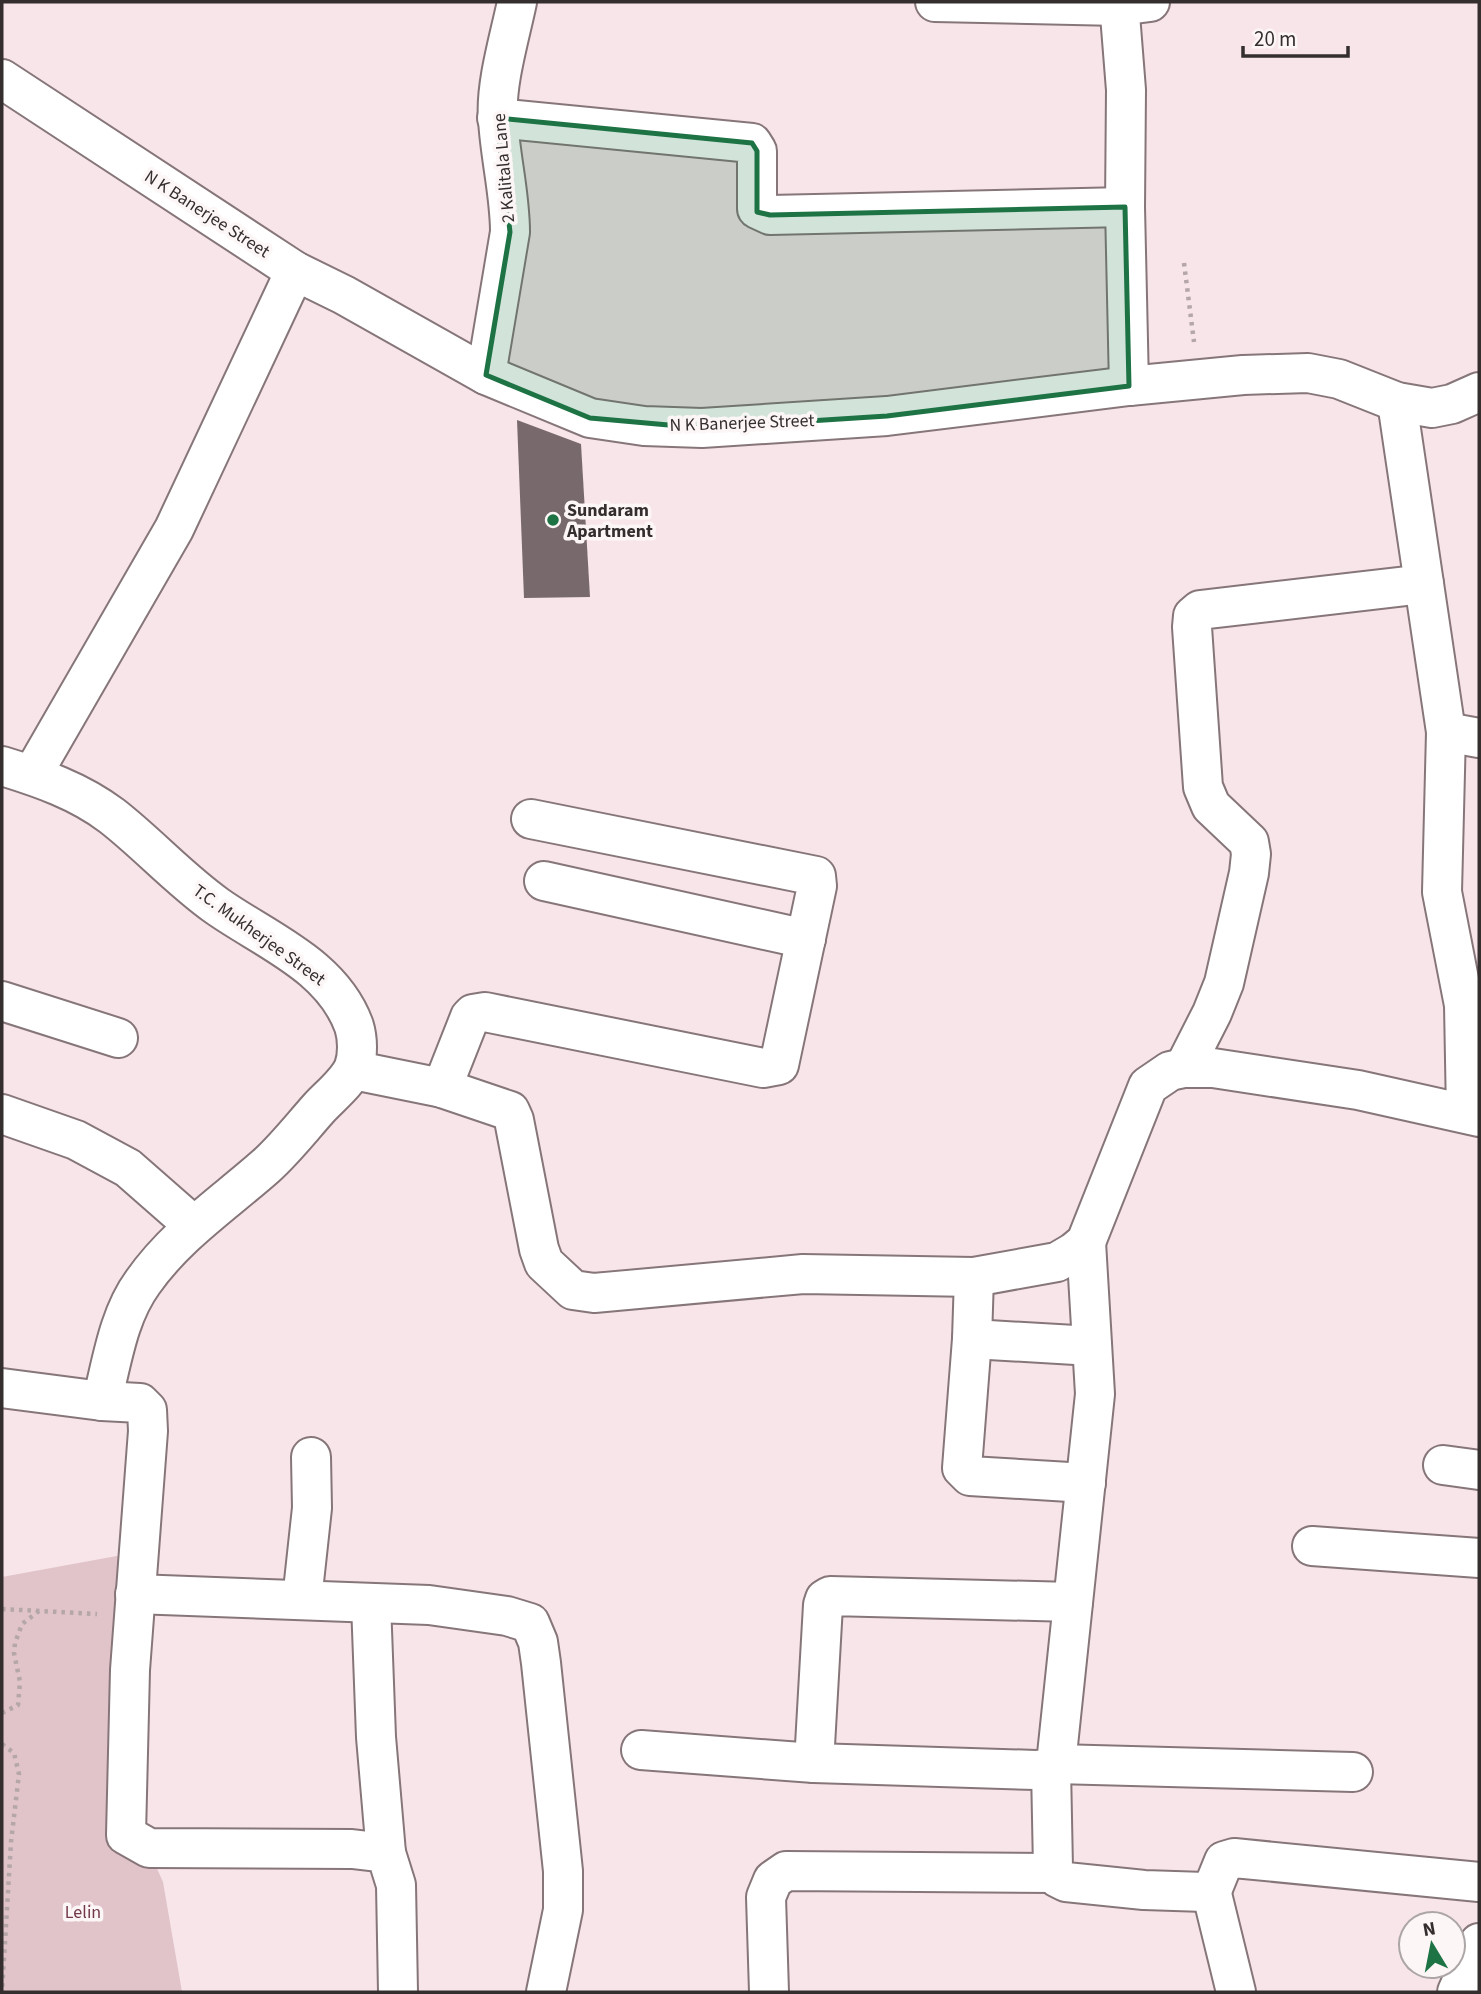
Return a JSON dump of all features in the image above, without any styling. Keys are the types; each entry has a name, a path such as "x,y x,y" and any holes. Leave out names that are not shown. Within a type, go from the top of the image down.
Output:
{"street":[{"name":"2 Kalitala Lane","path":"485,375 510,232 510,209 497,118 501,82 517,2"},
{"path":"935,2 1129,3 1125,207 1129,386"},
{"name":"N K Banerjee Street","path":"2,79 295,271 344,295 485,375 590,418 645,426 702,428 887,416 1129,386 1308,373 1339,379 1397,402 1432,408 1442,407 1479,392"},
{"path":"497,118 752,143 757,151 757,209 770,215 1125,207"},
{"path":"17,771 174,529 295,271"},
{"path":"1055,1872 1053,1766 1095,1394 1086,1241 1148,1086 1170,1072 1184,1068 1213,1069 1358,1090 1473,1115 1464,1005 1442,892 1463,735 1424,584 1397,402"},
{"path":"1184,1068 1224,983 1251,854 1249,842 1210,806 1203,787 1193,616 1200,610 1424,584"},
{"name":"T.C. Mukherjee Street","path":"17,771 58,784 112,816 216,906 291,954 326,982 339,998 354,1026 357,1043 353,1070"},
{"path":"442,1088 471,1017 473,1014 485,1012 763,1068 775,1068 779,1065 817,886 816,876 531,819"},
{"path":"544,881 806,939"},
{"path":"2,1001 118,1038"},
{"path":"102,1401 132,1297 170,1248 193,1225 268,1165 353,1070 442,1088 510,1111 539,1249 544,1263 573,1290 615,1293 731,1279 803,1274 974,1277 1056,1262 1074,1252 1086,1241"},
{"path":"2,1114 76,1140 128,1168 193,1225"},
{"path":"974,1277 962,1462 964,1473 970,1476 1086,1483"},
{"path":"972,1339 1093,1346"},
{"path":"2,1388 102,1401 140,1403 147,1410 149,1418 134,1606 126,1835 149,1848 352,1849 386,1853"},
{"path":"302,1600 312,1508 311,1457"},
{"path":"1312,1546 1479,1558"},
{"path":"814,1763 825,1599 830,1596 1073,1602"},
{"path":"134,1606 302,1600 429,1605 507,1616 530,1623 538,1642 541,1663 563,1871 563,1910 546,1992"},
{"path":"370,1603 376,1737 386,1853 396,1885 398,1992"},
{"path":"641,1750 814,1763 1036,1770 1053,1766 1353,1772"},
{"path":"1236,1992 1211,1890 1224,1861 1234,1858 1479,1882"},
{"path":"769,1992 766,1897 773,1880 786,1871 1055,1872 1066,1882 1144,1890 1211,1890"},
{"path":"1457,1992 1479,1943"}],"path":[{"path":"1184,263 1199,380"},
{"path":"2,1609 134,1606"},
{"path":"2,1713 18,1705 20,1682 14,1653 15,1643 22,1624 40,1610"},
{"path":"2,1744 14,1753 19,1774 11,1842 2,1992"}],"highlighted area":[{"path":"497,118 752,143 757,151 757,212 770,215 1125,207 1129,386 887,416 702,428 590,418 486,375 510,232"}],"green space":[{"name":"Lelin","path":"122,1555 116,1838 154,1862 163,1882 182,1992 2,1992 2,1577"}],"building":[{"name":"Sundaram Apartment","path":"517,420 581,444 590,597 524,598"}],"place":[{"name":"Sundaram Apartment","path":"553,520"}]}
